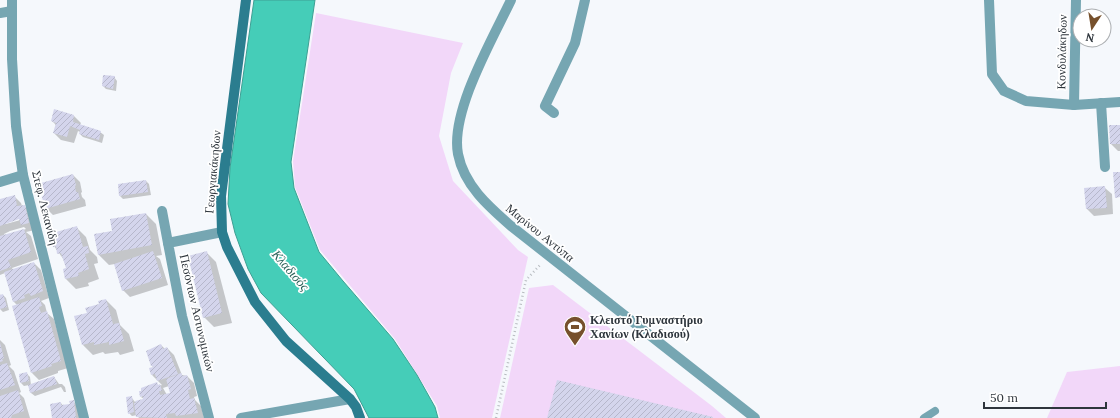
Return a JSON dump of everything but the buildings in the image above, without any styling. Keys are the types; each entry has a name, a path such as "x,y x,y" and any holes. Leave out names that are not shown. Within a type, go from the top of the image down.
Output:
{"street":[{"name":"Στεφ. Λεκανίδη","path":"12,0 16,126 23,175 84,418"},
{"name":"Γεωργιακάκηδων","path":"246,0 222,196 222,232 232,258 255,302 286,341 350,399 356,407 360,418"},
{"name":"Μαρίνου Αντύπα","path":"511,0 479,66 466,99 458,128 458,153 466,177 480,198 500,218 755,418"},
{"path":"554,113 544,106 575,43 585,0"},
{"name":"Κονδυλάκηδων","path":"988,0 992,74 1004,91 1026,101 1074,105 1120,102"},
{"name":"Κονδυλάκηδων","path":"1074,105 1076,0"},
{"path":"0,13 12,10"},
{"path":"1101,103 1104,167"},
{"path":"0,182 23,175"},
{"path":"162,211 168,243"},
{"name":"Πεσόντων Αστυνομικών","path":"209,418 182,316 168,243 222,232"},
{"path":"241,418 266,416 350,399"}],"lane":[{"path":"924,418 935,411"}],"path":[{"path":"496,418 526,280 548,256"}],"shaded area":[{"path":"316,13 463,43 451,73 439,136 453,181 518,250 528,257 492,418 440,418 437,406 395,339 320,250 295,187 293,161"},
{"name":"Κλειστό Γυμναστήριο Χανίων (Κλαδισού)","path":"553,285 726,418 500,418 529,288"},
{"path":"1120,366 1120,418 1047,418 1067,372"}],"water":[{"name":"Κλαδισός","path":"254,0 315,0 291,162 294,188 319,252 393,339 417,375 435,407 438,418 369,418 354,389 261,293 248,269 235,233 228,204 230,168"}],"place":[{"name":"Κλειστό Γυμναστήριο Χανίων (Κλαδισού)","path":"575,346"}]}
